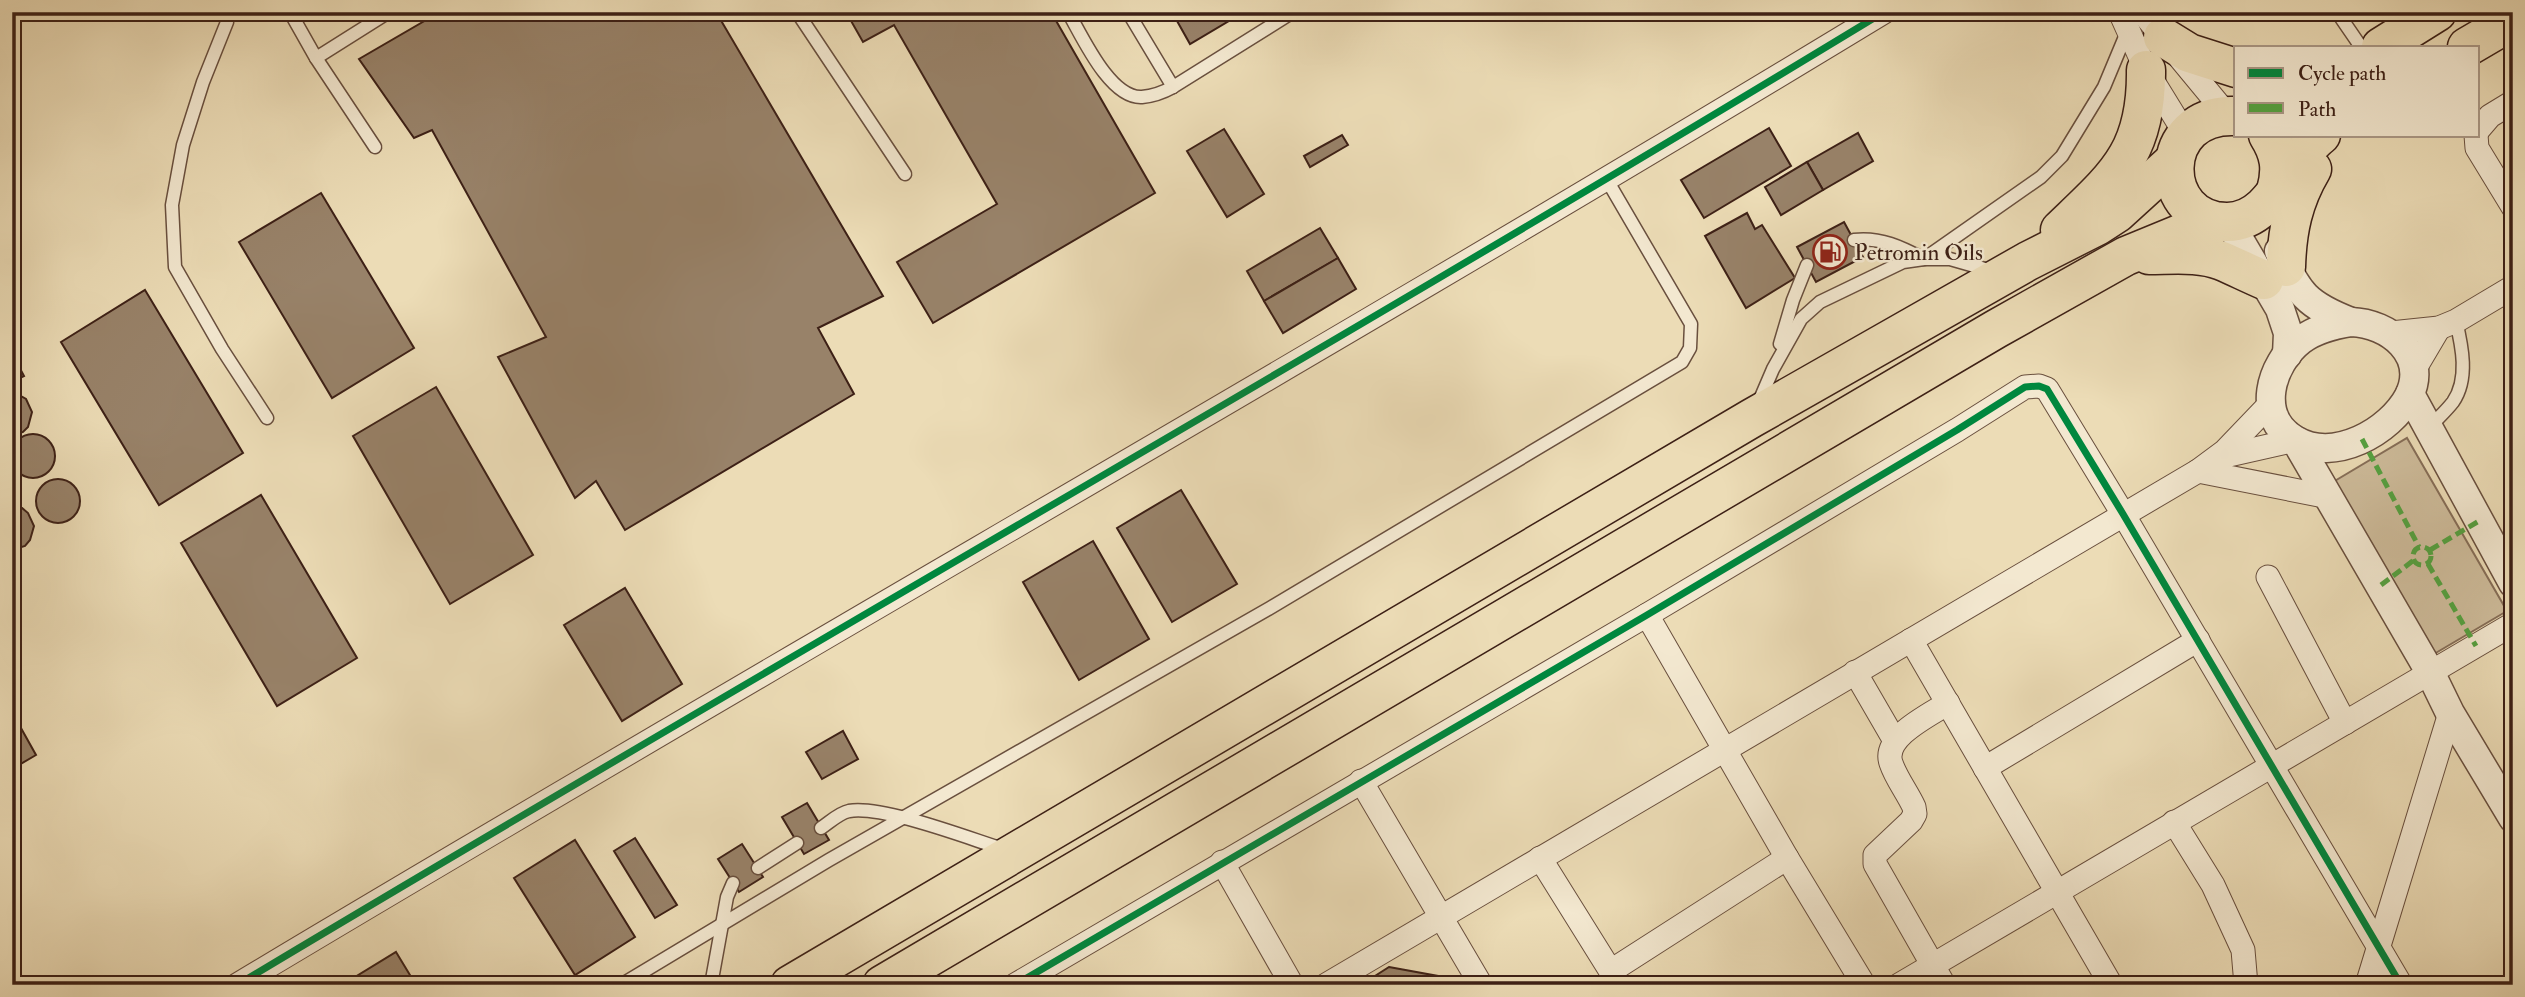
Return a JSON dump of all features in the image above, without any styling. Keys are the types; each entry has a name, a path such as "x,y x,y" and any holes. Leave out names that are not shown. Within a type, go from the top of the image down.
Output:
{"highway":[{"path":"2383,46 2437,12"},
{"path":"2468,46 2513,20"},
{"path":"2017,268 2113,179 2131,152 2142,126 2147,97 2139,33 2234,67"},
{"path":"790,985 1752,418 1915,324 2107,220 2180,148 2198,125 2212,118 2232,116"},
{"path":"2268,136 2276,148 2280,162 2280,177 2272,198"},
{"path":"882,985 1996,329 2126,256 2182,233 2250,218 2272,198 2299,157 2320,136"},
{"path":"2126,256 2196,255 2275,273 2297,199 2315,164 2339,136"},
{"path":"2180,148 2174,178 2180,194 2190,207 2204,217 2225,222"}],"street":[{"path":"237,985 445,860 1607,180 1884,12"},
{"path":"2139,33 2232,116"},
{"path":"2139,33 2180,148"},
{"path":"2480,128 2490,116 2513,102"},
{"path":"2476,136 2477,148 2513,207"},
{"path":"2272,198 2275,273 2288,333 2287,355"},
{"path":"2225,222 2275,273 2292,282 2315,305 2351,322"},
{"path":"2391,333 2448,325 2513,287"},
{"path":"2513,583 2430,427 2412,383 2406,350 2391,333 2371,324 2351,322 2315,331 2300,341 2275,374 2271,388 2271,403 2279,424 2296,440 2430,672 2450,713 2513,818"},
{"path":"2206,465 2296,440 2325,448 2362,439 2390,421 2448,325"},
{"path":"1015,985 1647,615 2025,387 2039,386 2046,389 2123,514 2401,985"},
{"path":"1326,985 2206,465 2239,438 2271,403"},
{"path":"2206,465 2329,497"},
{"path":"2268,578 2346,723"},
{"path":"1647,615 1787,858 1864,985"},
{"path":"1899,985 1938,975 2057,892 2513,624"},
{"path":"1911,640 2111,985"},
{"path":"1985,768 2198,640"},
{"path":"1855,672 1895,741"},
{"path":"1938,975 1875,864 1875,855 1915,814 1890,761 1891,748 1895,741 1948,703"},
{"path":"2367,985 2450,713"},
{"path":"1361,781 1481,985"},
{"path":"2174,822 2213,885 2243,950 2246,985"},
{"path":"1540,858 1615,978 1787,858"},
{"path":"1222,862 1292,985"}],"lane":[{"path":"226,12 227,22 203,82 183,145 172,205 175,267 222,349 267,418"},
{"path":"290,12 316,58 376,147"},
{"path":"316,58 389,12"},
{"path":"797,12 905,174"},
{"path":"1068,12 1108,79 1122,92 1139,97 1174,87 1293,12"},
{"path":"1128,12 1174,87"},
{"path":"2337,12 2360,46"},
{"path":"1924,259 2041,177 2062,156 2139,33"},
{"path":"621,985 722,923 1270,608 1682,362 1690,348 1691,324 1607,180"},
{"path":"1854,240 1889,242 1924,259"},
{"path":"1752,418 1773,369 1801,319 1820,302 1903,262 1950,259 2017,268"},
{"path":"1773,369 1793,300 1807,265"},
{"path":"2430,427 2454,400 2461,377 2463,353 2448,325"},
{"path":"821,828 848,812 880,813 905,818 1017,853"},
{"path":"758,868 797,843"},
{"path":"711,985 727,897 733,883"}],"shaded area":[{"path":"2407,438 2507,611 2434,654 2333,482"}],"building":[{"path":"440,12 716,12 883,296 818,328 854,394 625,530 596,481 575,498 498,357 546,337 432,130 414,138 359,59"},
{"path":"846,12 1051,12 1155,193 933,323 897,262 997,204 894,25 863,42"},
{"path":"1172,12 1244,12 1190,44"},
{"path":"1769,128 1791,166 1704,218 1681,180"},
{"path":"1224,129 1264,194 1227,217 1187,151"},
{"path":"1858,133 1873,161 1823,190 1807,162"},
{"path":"1342,135 1348,145 1310,167 1304,156"},
{"path":"2513,158 2513,176 2505,163"},
{"path":"1807,162 1823,190 1781,215 1765,187"},
{"path":"321,193 414,348 332,398 239,242"},
{"path":"1747,213 1755,229 1762,225 1795,278 1746,308 1705,236"},
{"name":"Petromin Oils","path":"1844,222 1863,257 1816,282 1797,247"},
{"path":"1320,228 1338,258 1264,301 1247,271"},
{"path":"1338,258 1356,289 1283,333 1264,301"},
{"path":"145,290 243,453 159,505 61,342"},
{"path":"16,361 24,376 12,382 12,363"},
{"path":"436,387 533,555 450,604 353,436"},
{"path":"12,391 26,399 32,412 28,427 12,436"},
{"path":"33,434 42,435 49,440 54,447 54,465 49,472 42,477 33,478 24,477 17,472 12,465 11,456 12,447 17,440 24,435"},
{"path":"58,479 67,480 74,485 79,492 79,510 74,517 67,522 58,523 49,522 42,517 37,510 36,501 37,492 42,485 49,480"},
{"path":"1181,490 1237,584 1172,622 1117,528"},
{"path":"261,495 357,658 277,706 181,543"},
{"path":"12,505 28,513 34,526 25,546 12,550"},
{"path":"1093,541 1149,639 1079,680 1023,582"},
{"path":"625,588 682,684 622,721 564,625"},
{"path":"12,712 36,755 12,769"},
{"path":"843,731 858,759 822,779 806,752"},
{"path":"807,803 829,840 804,854 782,817"},
{"path":"635,838 677,905 655,918 614,851"},
{"path":"575,840 635,937 575,975 514,878"},
{"path":"742,844 763,877 739,892 718,859"},
{"path":"396,952 416,985 342,985"},
{"path":"1389,967 1438,976 1444,985 1361,985"}],"marked path":[{"path":"2362,439 2419,547"},
{"path":"2430,550 2479,521"},
{"path":"2418,547 2426,547 2431,556 2429,563 2418,565 2413,560 2413,552 2418,547"},
{"path":"2381,585 2414,560"},
{"path":"2428,564 2476,646"}],"cycle path":[{"path":"237,985 648,741 1474,258 1884,12"},
{"path":"1015,985 1647,615 2025,387 2039,386 2047,389 2123,514 2401,985"}],"place":[{"name":"Petromin Oils","path":"1830,252"}]}
